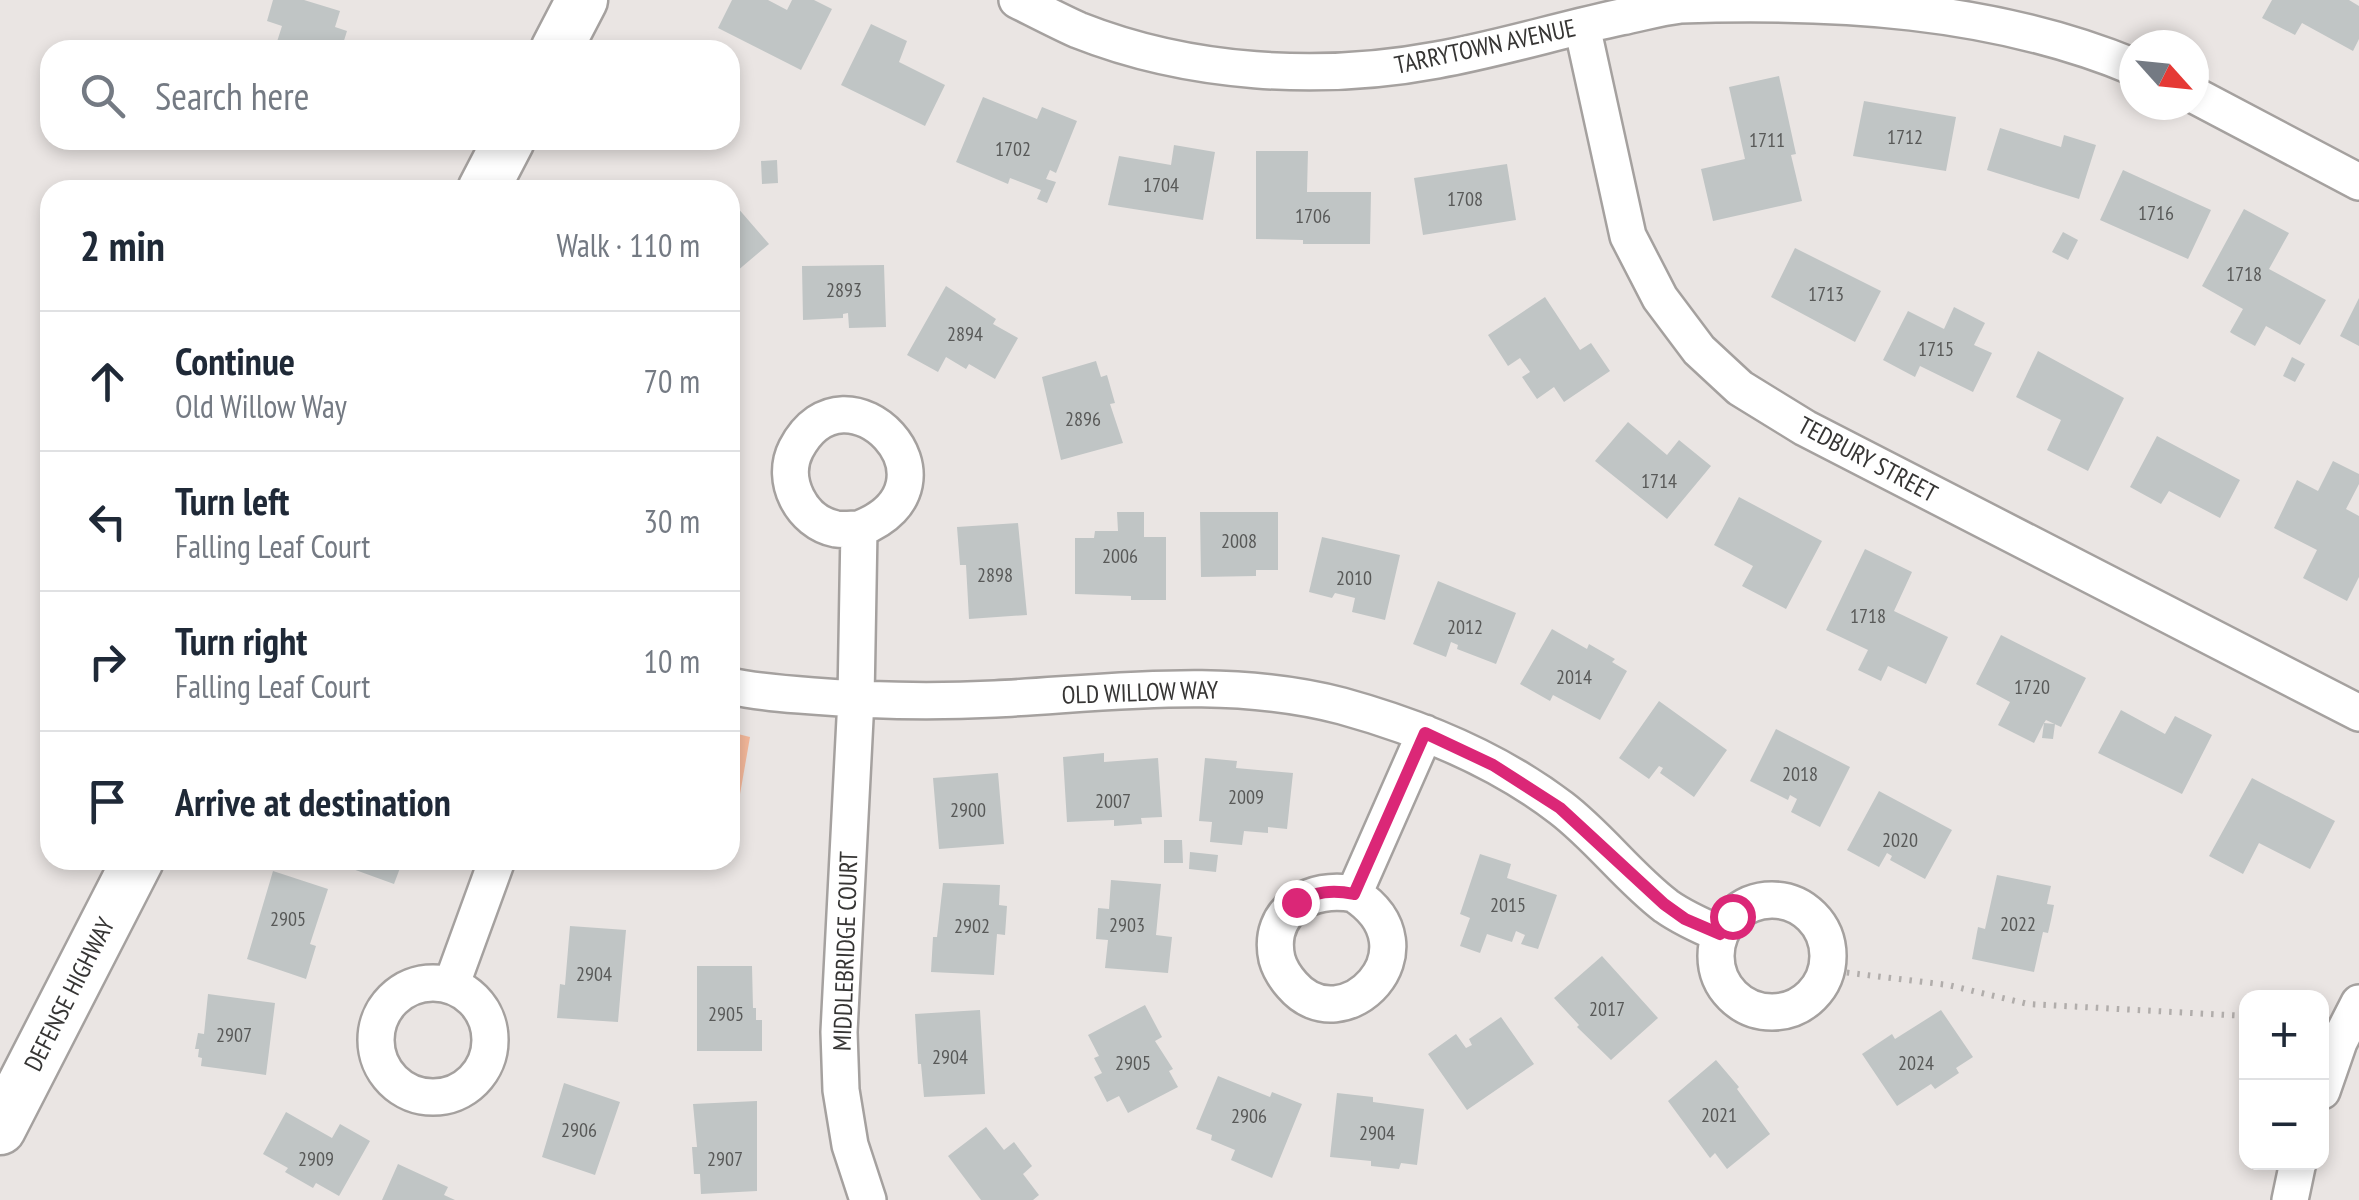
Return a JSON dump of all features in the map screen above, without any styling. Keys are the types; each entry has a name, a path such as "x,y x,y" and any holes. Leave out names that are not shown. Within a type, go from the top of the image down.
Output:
{"main road":[{"path":"561,40 582,0"},
{"path":"488,180 504,150"},
{"name":"DEFENSE HIGHWAY","path":"0,1129 133,870"}],"street":[{"name":"TARRYTOWN AVENUE","path":"1017,0 1078,30 1140,50 1216,65 1294,71 1368,69 1437,60 1677,5 1767,1 1864,4 1946,13 2028,32 2119,61"},
{"name":"TEDBURY STREET","path":"1582,26 1628,236 1660,298 1698,350 1740,388 1806,428 2359,713"},
{"path":"2209,104 2359,182"},
{"name":"MIDDLEBRIDGE COURT","path":"859,529 856,699 840,1032 841,1090 850,1146 868,1200"},
{"name":"OLD WILLOW WAY","path":"740,688 856,699 991,699 1204,687 1340,706 1425,733 1493,765 1560,808 1664,904 1685,919 1720,934"},
{"path":"1354,894 1425,733"},
{"path":"452,986 493,870"},
{"path":"1762,900 1783,900 1806,909 1826,936 1830,958 1823,982 1810,999 1795,1008 1772,1012 1749,1008 1727,991 1718,976 1715,958 1720,934 1744,906 1762,900"},
{"path":"2326,1080 2359,1003"},
{"path":"2290,1200 2296,1170"}],"path":[{"path":"1826,970 1948,985 2028,1004 2239,1016"}],"shaded area":[{"path":"740,734 750,737 740,794"}],"building":[{"path":"273,0 304,0 340,11 335,27 347,31 344,40 278,40 282,26 267,21"},
{"path":"732,0 768,0 787,10 792,0 814,0 832,9 801,70 718,28"},
{"path":"2272,0 2349,0 2359,6 2359,39 2353,51 2302,23 2295,35 2262,18"},
{"path":"871,24 907,41 899,62 945,85 925,126 841,85"},
{"path":"1779,76 1802,201 1713,221 1701,169 1745,159 1729,87"},
{"path":"983,97 1037,119 1042,107 1077,121 1056,173 1050,170 1046,179 1056,182 1047,203 1037,199 1041,190 1010,178 1008,184 956,162"},
{"path":"1864,101 1956,117 1946,171 1853,156"},
{"path":"2000,128 2061,147 2064,135 2096,145 2079,199 1987,170"},
{"path":"1174,145 1215,152 1203,220 1108,205 1119,156 1171,165"},
{"path":"1256,151 1308,151 1307,192 1371,192 1370,244 1256,239"},
{"path":"777,160 778,183 762,184 761,161"},
{"path":"1507,164 1516,220 1423,235 1414,178"},
{"path":"2123,170 2211,210 2188,259 2100,220"},
{"path":"2244,209 2289,233 2269,269 2326,300 2300,345 2266,326 2255,346 2233,334 2230,332 2243,309 2202,286"},
{"path":"740,211 769,244 740,269"},
{"path":"2063,232 2078,240 2068,260 2052,252"},
{"path":"1795,248 1881,291 1855,342 1771,297"},
{"path":"884,265 886,327 849,328 848,313 843,318 803,320 802,266"},
{"path":"946,286 996,319 993,324 1018,338 995,379 969,364 966,369 946,357 938,372 907,355"},
{"path":"1545,297 1580,350 1591,343 1610,371 1564,402 1554,387 1537,399 1522,377 1530,372 1520,358 1508,366 1488,335"},
{"path":"2359,298 2359,346 2340,336"},
{"path":"1954,307 1985,323 1974,345 1992,353 1973,392 1920,366 1915,377 1883,360 1908,311 1944,329"},
{"path":"2038,351 2124,398 2088,471 2047,450 2061,420 2016,397"},
{"path":"2292,357 2305,364 2295,382 2283,376"},
{"path":"1096,361 1101,377 1107,375 1115,403 1110,404 1123,443 1061,460 1042,377"},
{"path":"1628,422 1667,455 1679,440 1711,466 1667,519 1595,461"},
{"path":"2157,436 2240,480 2220,518 2169,491 2161,504 2130,487"},
{"path":"2333,461 2359,474 2359,484 2346,509 2359,516 2359,577 2347,601 2303,578 2317,550 2274,528 2297,480 2318,491"},
{"path":"1739,497 1822,541 1786,609 1742,586 1753,566 1714,545"},
{"path":"1117,512 1144,512 1144,537 1166,537 1166,600 1075,594 1075,538 1094,538 1095,531 1118,531"},
{"path":"1200,512 1278,512 1278,570 1256,570 1256,576 1201,577"},
{"path":"1018,523 1027,615 969,619 966,565 960,565 957,527"},
{"path":"1322,537 1400,555 1385,620 1352,612 1355,598 1309,592"},
{"path":"1865,549 1912,572 1894,611 1948,637 1926,684 1888,666 1881,681 1858,670 1868,650 1826,630"},
{"path":"1438,581 1516,613 1496,664 1457,649 1458,645 1451,642 1446,657 1413,644"},
{"path":"1552,629 1587,649 1589,644 1627,671 1600,720 1553,695 1550,701 1520,684"},
{"path":"2001,635 2086,678 2061,727 2055,724 2053,739 2042,738 2044,723 2034,743 1998,725 2010,702 1976,684"},
{"path":"1659,701 1727,750 1694,797 1660,773 1663,768 1659,766 1649,779 1619,758"},
{"path":"2121,710 2165,734 2175,716 2212,735 2182,794 2098,753"},
{"path":"1776,729 1850,767 1820,827 1791,812 1797,799 1790,795 1788,800 1750,781"},
{"path":"1104,753 1104,762 1158,758 1162,817 1141,818 1142,824 1114,826 1114,820 1067,822 1063,757"},
{"path":"1205,758 1237,761 1236,768 1293,773 1287,829 1268,827 1268,833 1244,831 1242,845 1210,842 1212,822 1199,821"},
{"path":"998,773 1004,844 939,849 933,778"},
{"path":"2252,778 2335,821 2310,869 2259,843 2243,874 2209,856"},
{"path":"1879,791 1952,830 1925,879 1890,860 1892,856 1887,853 1879,867 1847,850"},
{"path":"1164,840 1182,840 1183,863 1164,863"},
{"path":"1190,852 1218,855 1216,872 1189,869"},
{"path":"1480,854 1511,864 1507,878 1557,895 1538,949 1521,944 1525,935 1516,931 1512,942 1487,934 1480,953 1460,946 1470,918 1460,914"},
{"path":"356,870 399,870 394,884"},
{"path":"273,871 328,889 310,944 316,946 306,979 247,959"},
{"path":"1997,875 2051,886 2047,904 2054,905 2034,972 1972,959 1978,927 1985,929"},
{"path":"1111,880 1161,884 1156,935 1172,937 1168,973 1105,968 1108,940 1096,939 1098,908 1109,909"},
{"path":"943,883 1000,885 999,905 1007,906 1005,935 997,934 994,975 931,972"},
{"path":"570,926 626,930 618,1022 557,1018 560,984 565,985"},
{"path":"1602,956 1658,1018 1611,1060 1554,998"},
{"path":"697,966 752,966 753,1008 756,1020 762,1020 762,1051 697,1051"},
{"path":"208,994 275,1003 266,1075 201,1066 199,1049 195,1049 198,1033 204,1034"},
{"path":"1145,1005 1162,1037 1155,1041 1173,1069 1169,1071 1178,1087 1128,1113 1119,1096 1107,1102 1094,1077 1102,1073 1094,1058 1099,1056 1088,1035"},
{"path":"980,1010 985,1094 924,1097 915,1014"},
{"path":"1941,1010 1973,1057 1956,1068 1959,1073 1935,1089 1931,1084 1897,1106 1862,1054"},
{"path":"1501,1017 1534,1064 1467,1110 1428,1054 1456,1034 1466,1048 1472,1045 1469,1039"},
{"path":"1716,1060 1770,1134 1727,1169 1715,1153 1710,1158 1668,1101"},
{"path":"1218,1076 1270,1097 1272,1092 1302,1104 1272,1178 1231,1160 1235,1150 1196,1129"},
{"path":"564,1083 620,1102 595,1175 542,1157"},
{"path":"1337,1093 1424,1109 1417,1165 1401,1163 1399,1169 1371,1166 1371,1161 1330,1157"},
{"path":"757,1101 757,1191 701,1194 700,1174 694,1174 692,1147 697,1147 693,1104"},
{"path":"286,1112 332,1138 340,1124 370,1141 339,1196 316,1183 313,1188 263,1154"},
{"path":"986,1127 1004,1150 1014,1142 1032,1166 1023,1174 1039,1195 1033,1200 981,1200 948,1156"},
{"path":"398,1164 448,1187 444,1195 455,1200 382,1200"}],"route":[{"path":"1296,902 1315,893 1335,890 1354,894 1425,733 1493,765 1560,808 1685,919 1720,934 1732,916"}]}
